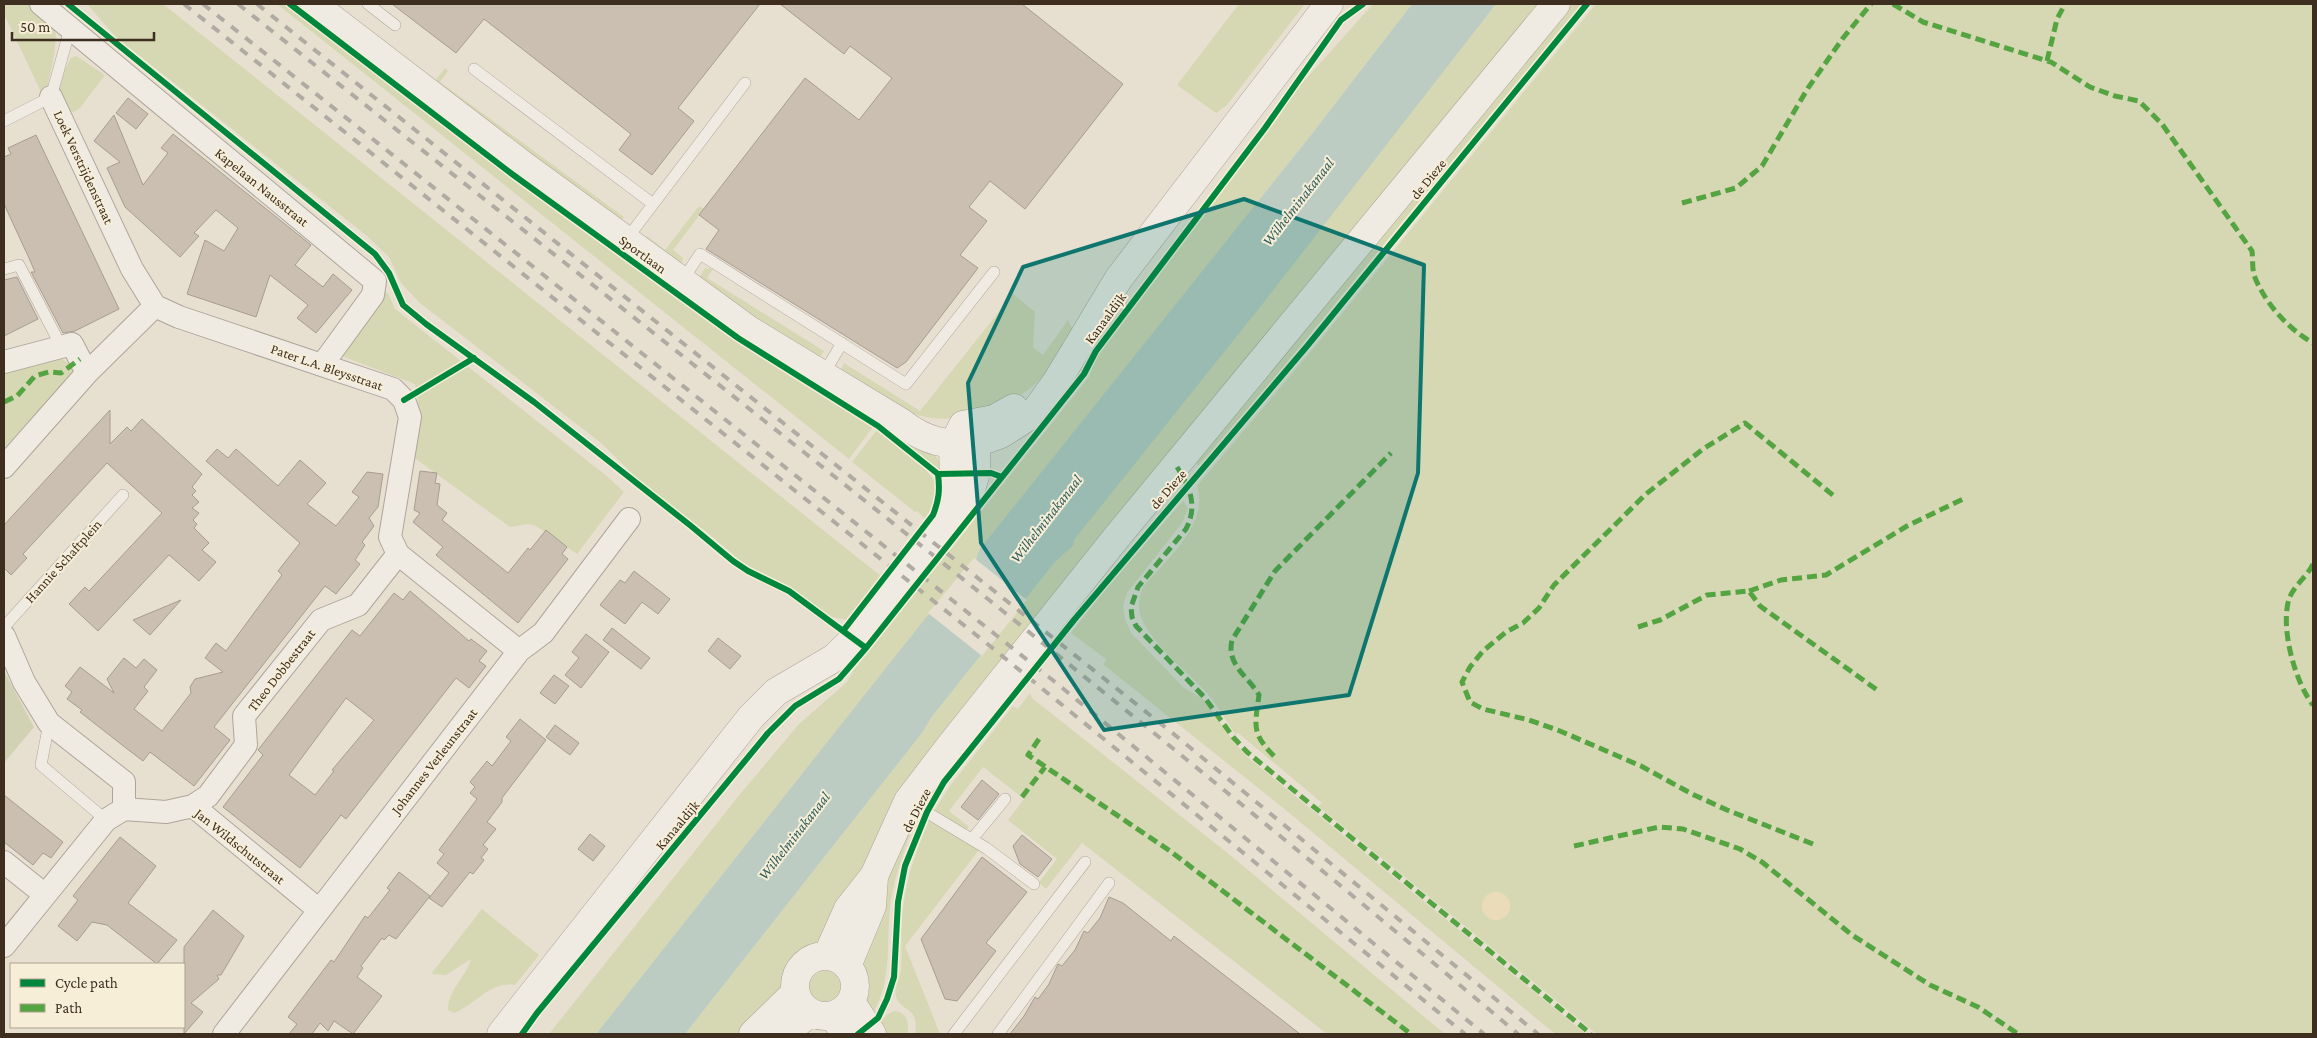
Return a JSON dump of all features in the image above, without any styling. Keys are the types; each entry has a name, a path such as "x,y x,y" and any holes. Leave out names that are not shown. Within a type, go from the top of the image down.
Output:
{"street":[{"path":"41,4 70,30"},
{"name":"Sportlaan","path":"313,4 515,159 749,330 902,423 918,436 964,438"},
{"name":"Kanaaldijk","path":"501,1034 751,717 776,692 834,658 854,639 970,492 976,473 964,438 1001,434 1034,413 1058,381 1119,278 1329,4"},
{"name":"de Dieze","path":"837,961 872,906 874,876 908,801 1116,538 1556,4"},
{"name":"Kapelaan Nausstraat","path":"70,30 374,281 373,295 322,365"},
{"name":"Loek Verstrijdenstraat","path":"51,97 132,269 155,306"},
{"path":"4,467 87,373 155,306"},
{"name":"Pater L.A. Bleysstraat","path":"155,306 178,317 393,389 404,400 410,417 390,537 398,554"},
{"path":"4,362 72,344 87,373"},
{"name":"Johannes Verleunstraat","path":"224,1034 519,651 543,633 629,519"},
{"path":"398,554 519,651"},
{"name":"Theo Dobbestraat","path":"193,806 208,796 246,745 244,716 320,620 358,605 398,554"},
{"path":"4,636 24,682 49,723 124,782 115,815 44,894 4,946"},
{"name":"Jan Wildschutstraat","path":"115,815 166,812 193,806 319,910"},
{"path":"4,862 44,894"},
{"path":"783,1034 827,1012 855,988 854,980 837,961 813,958 802,967 795,979 827,1012 872,1034"},
{"path":"753,1034 827,1012"}],"lane":[{"path":"368,4 395,25"},
{"name":"Loek Verstrijdenstraat","path":"51,97 70,30"},
{"path":"474,69 653,204"},
{"path":"626,240 745,83"},
{"path":"4,121 51,97"},
{"path":"682,281 700,254 906,384 994,272"},
{"path":"4,270 18,265 61,346"},
{"path":"822,375 842,343"},
{"name":"Hannie Schaftplein","path":"4,627 123,495"},
{"path":"49,723 41,765 115,815"},
{"path":"972,839 1005,798"},
{"path":"908,801 986,848 1034,884"},
{"path":"954,1034 1085,862"},
{"path":"998,1034 1109,883"}],"highlighted area":[{"path":"1244,199 1424,265 1418,473 1349,695 1104,730 981,543 968,383 1023,267"}],"green space":[{"path":"4,4 29,4 55,25 55,49 47,89 41,92 4,14"},
{"path":"87,4 163,4 882,577 847,620 832,617 792,588 743,563 708,533 647,488 601,443 420,303 401,283 389,257 367,236 116,37"},
{"path":"277,4 285,4 510,177 736,341 873,427 849,459"},
{"path":"336,4 435,81 445,68 448,71 440,82 624,217 620,221 333,7"},
{"path":"1239,4 1305,4 1227,105 1216,113 1177,85"},
{"path":"1373,4 1412,4 1311,135 979,550 976,560 776,807 596,1034 549,1034 741,793 799,724 847,682 853,671 1089,377 1097,355 1297,89"},
{"path":"1496,4 1544,4 884,823 843,906 818,944 796,959 789,970 784,986 739,1034 685,1034 1055,562 1074,545 1074,540"},
{"path":"1568,4 1581,4 1270,383 1198,466 1195,460"},
{"path":"1596,4 2313,4 2313,1034 1597,1034 1318,806 1322,803 1237,732 1236,735 1207,693 1153,638 1141,617 1139,606 1140,594 1143,587 1174,553 1192,527 1197,514 1199,500 1197,486 1313,349"},
{"path":"76,56 105,75 80,108 74,112 67,110 55,88 71,58"},
{"path":"699,206 704,209 673,250 683,258 682,263 677,264 647,240 647,236 665,250"},
{"path":"705,268 713,269 707,278 824,351 819,358 742,313 699,278"},
{"path":"380,291 388,293 395,309 608,477 624,492 577,554 536,526 528,524 510,527 409,454 418,400 415,384 339,355"},
{"path":"1013,294 1035,312 1033,348 1043,355 1068,320 1073,330 1047,372 1017,398 999,407 980,414 960,418 941,419 921,416 886,402 841,370 844,363 920,411"},
{"path":"57,354 72,367 73,373 4,448 4,365"},
{"path":"877,430 927,471 936,483 934,502 925,519 852,462"},
{"path":"899,437 932,451 941,464 940,470 931,466"},
{"path":"1183,501 1188,508 1182,523 1127,593 1123,606 1125,619 1131,633 1184,688 1203,699 1245,755 1586,1034 1555,1034 1282,807 1104,665 1106,659 1071,633 1104,591"},
{"path":"4,671 34,727 4,763"},
{"path":"1030,693 1032,698 1230,855 1445,1034 1327,1034 1082,843 1046,889 1040,884 1040,881 1057,859 1008,820 1024,799 983,767 949,811 969,827 966,830 935,810 950,786 1013,706 1018,709"},
{"path":"910,817 917,819 904,851 894,885 890,907 885,978 877,1005 870,1019 864,997 865,986 861,954"},
{"path":"929,821 979,850 905,946 940,1034 915,1034 915,1018 898,1001 896,990 901,970 902,920 905,895 915,857"},
{"path":"482,909 539,955 515,985 506,985 490,990 454,1013 448,1010 451,996 469,966 471,959 446,975 431,974"},
{"path":"825,971 836,976 841,987 836,998 825,1003 814,998 809,987 814,976"},
{"path":"894,1011 905,1016 908,1022 907,1034 879,1034 882,1020"}],"sand":[{"path":"1496,892 1506,896 1510,906 1506,916 1496,920 1486,916 1482,906 1486,896"}],"water":[{"name":"Wilhelminakanaal","path":"1412,4 1496,4 1264,302 1074,540 1074,545 1055,562 685,1034 596,1034 924,620 976,560 979,550 1311,135"}],"pier":[{"path":"974,558 1027,600 982,656 928,613"}],"building":[{"path":"392,4 760,4 678,108 694,121 652,175 619,150 631,134 484,19 456,53"},
{"path":"780,4 1022,4 1123,84 1025,209 990,181 969,207 987,221 960,255 978,268 906,362 897,368 706,249 719,230 699,215 805,78 859,120 892,78 850,46 844,54"},
{"path":"128,98 148,114 136,129 116,113"},
{"path":"114,115 143,185 168,153 161,148 173,134 311,245 295,265 323,287 333,274 352,290 316,333 297,318 308,305 270,275 256,317 187,294 205,240 224,251 238,228 216,210 194,233 199,236 180,257 125,207 107,168 120,162 94,141"},
{"path":"36,135 119,309 75,331 63,333 31,272 35,272 4,204 4,157 11,154 8,148"},
{"path":"17,277 38,319 4,336 4,280"},
{"path":"110,410 110,444 127,427 131,431 142,419 202,474 192,487 196,491 192,495 199,502 192,508 199,513 193,520 197,524 194,528 209,543 202,550 216,562 199,581 169,555 98,631 69,604 85,587 89,591 162,513 107,463 23,554 27,558 11,575 4,568 4,525"},
{"path":"217,449 228,458 236,449 278,486 300,460 326,483 307,504 336,526 359,497 352,492 367,472 383,474 378,507 369,518 374,526 362,542 365,545 355,560 360,564 336,594 325,586 214,727 230,740 194,786 150,752 143,761 126,748 80,712 82,710 67,699 72,692 65,686 80,667 114,693 107,679 124,658 136,668 144,659 157,670 144,687 148,691 134,709 162,731 191,693 190,687 195,679 223,672 205,658 216,643 226,651 282,575 278,571 300,543 206,461"},
{"path":"420,471 437,473 435,483 440,484 437,505 447,513 442,520 508,573 528,548 530,550 546,530 567,547 562,554 568,559 518,623 436,555 443,547 413,522 420,513 414,510"},
{"path":"634,571 670,599 658,614 642,602 625,624 600,605 620,580 625,583"},
{"path":"410,591 469,641 471,639 487,651 479,661 486,666 469,688 456,678 346,819 341,815 300,868 223,807 263,755 258,750 352,630 360,636 394,593 403,600","holes":["346,698 374,720 332,770 334,771 315,795 289,775"]},
{"path":"181,600 150,635 133,620"},
{"path":"612,628 650,658 641,669 603,640"},
{"path":"586,634 609,652 581,688 565,675 579,658 572,652"},
{"path":"718,638 741,656 730,669 708,651"},
{"path":"554,675 569,686 555,704 540,693"},
{"path":"520,719 546,740 502,798 502,802 487,822 496,829 483,845 488,849 481,858 484,860 473,874 470,872 442,907 429,898 449,873 437,863 444,854 439,850 477,799 470,793 475,787 470,782 487,761 492,766 511,741 506,737"},
{"path":"555,725 579,743 570,755 546,737"},
{"path":"982,780 999,794 978,820 961,807"},
{"path":"4,795 63,842 51,858 43,853 33,865 4,842"},
{"path":"590,834 605,846 593,861 578,849"},
{"path":"1022,835 1052,859 1038,877 1020,864 1013,846"},
{"path":"120,837 156,866 128,903 177,940 158,963 107,925 92,922 77,941 58,926 78,900 73,896"},
{"path":"982,857 1027,892 986,943 996,951 957,1001 945,999 921,939"},
{"path":"399,872 430,896 396,939 389,935 384,940 382,938 361,966 363,968 357,977 382,996 353,1034 334,1021 328,1031 320,1023 312,1034 289,1034 297,1024 288,1017 331,960 334,962 365,916 368,918 390,890 387,888"},
{"path":"1109,897 1123,903 1171,941 1174,936 1300,1034 1010,1034 1024,1016 1035,997 1038,999 1049,984 1058,964 1062,966 1075,950 1084,931 1088,933 1100,918"},
{"path":"213,910 244,936 221,975 217,975 219,979 191,1003 203,1012 184,1034 185,963 184,947"}],"railway":[{"path":"184,4 990,646 1465,1034"},
{"path":"203,4 1055,682 1484,1034"},
{"path":"238,4 882,514 1202,772 1518,1034"},
{"path":"257,4 1170,731 1538,1034"}],"marked path":[{"path":"1682,203 1736,188 1762,166 1808,88 1843,38 1871,4"},
{"path":"1893,4 1923,22 2051,62 2090,87 2115,96 2139,101 2162,124 2252,251 2254,275 2270,305 2295,330 2313,343"},
{"path":"2047,61 2057,19 2065,4"},
{"path":"4,402 17,396 35,376 49,372 61,373 80,359"},
{"path":"1813,844 1727,810 1692,794 1641,766 1560,731 1529,720 1483,709 1470,702 1462,682 1470,667 1483,651 1506,632 1523,623 1539,608 1554,585 1646,494 1703,449 1745,423 1834,496"},
{"path":"1274,756 1258,735 1256,721 1259,695 1235,663 1231,649 1232,640 1275,571 1391,453"},
{"path":"1177,467 1186,482 1191,497 1190,521 1186,529 1138,587 1131,607 1132,617 1136,626 1205,698 1233,737 1247,752 1591,1034"},
{"path":"1749,591 1781,580 1826,575 1907,526 1963,499"},
{"path":"2313,564 2294,589 2289,599 2286,625 2295,669 2300,683 2313,705"},
{"path":"1638,627 1660,620 1707,595 1749,591 1760,606 1880,692"},
{"path":"1039,739 1028,755 1170,851 1411,1034"},
{"path":"1022,797 1045,767"},
{"path":"1574,846 1659,827 1683,829 1740,849 1762,862 1852,935 1930,985 1978,1007 2018,1034"}],"cycle path":[{"path":"68,4 375,254 389,273 403,305 426,324 534,402 733,561 748,571 789,591 866,648"},
{"path":"290,4 512,174 738,338 878,426 938,474 991,473 1002,477"},
{"path":"522,1034 537,1013 768,733 795,706 839,679 866,648 1084,374 1096,351 1265,128 1341,20 1363,4"},
{"path":"858,1034 878,1018 887,999 894,977 898,902 905,866 927,812 944,782 1074,620 1308,345 1587,4"},
{"path":"404,400 474,358"},
{"path":"843,631 933,515 937,505 938,474"}]}
